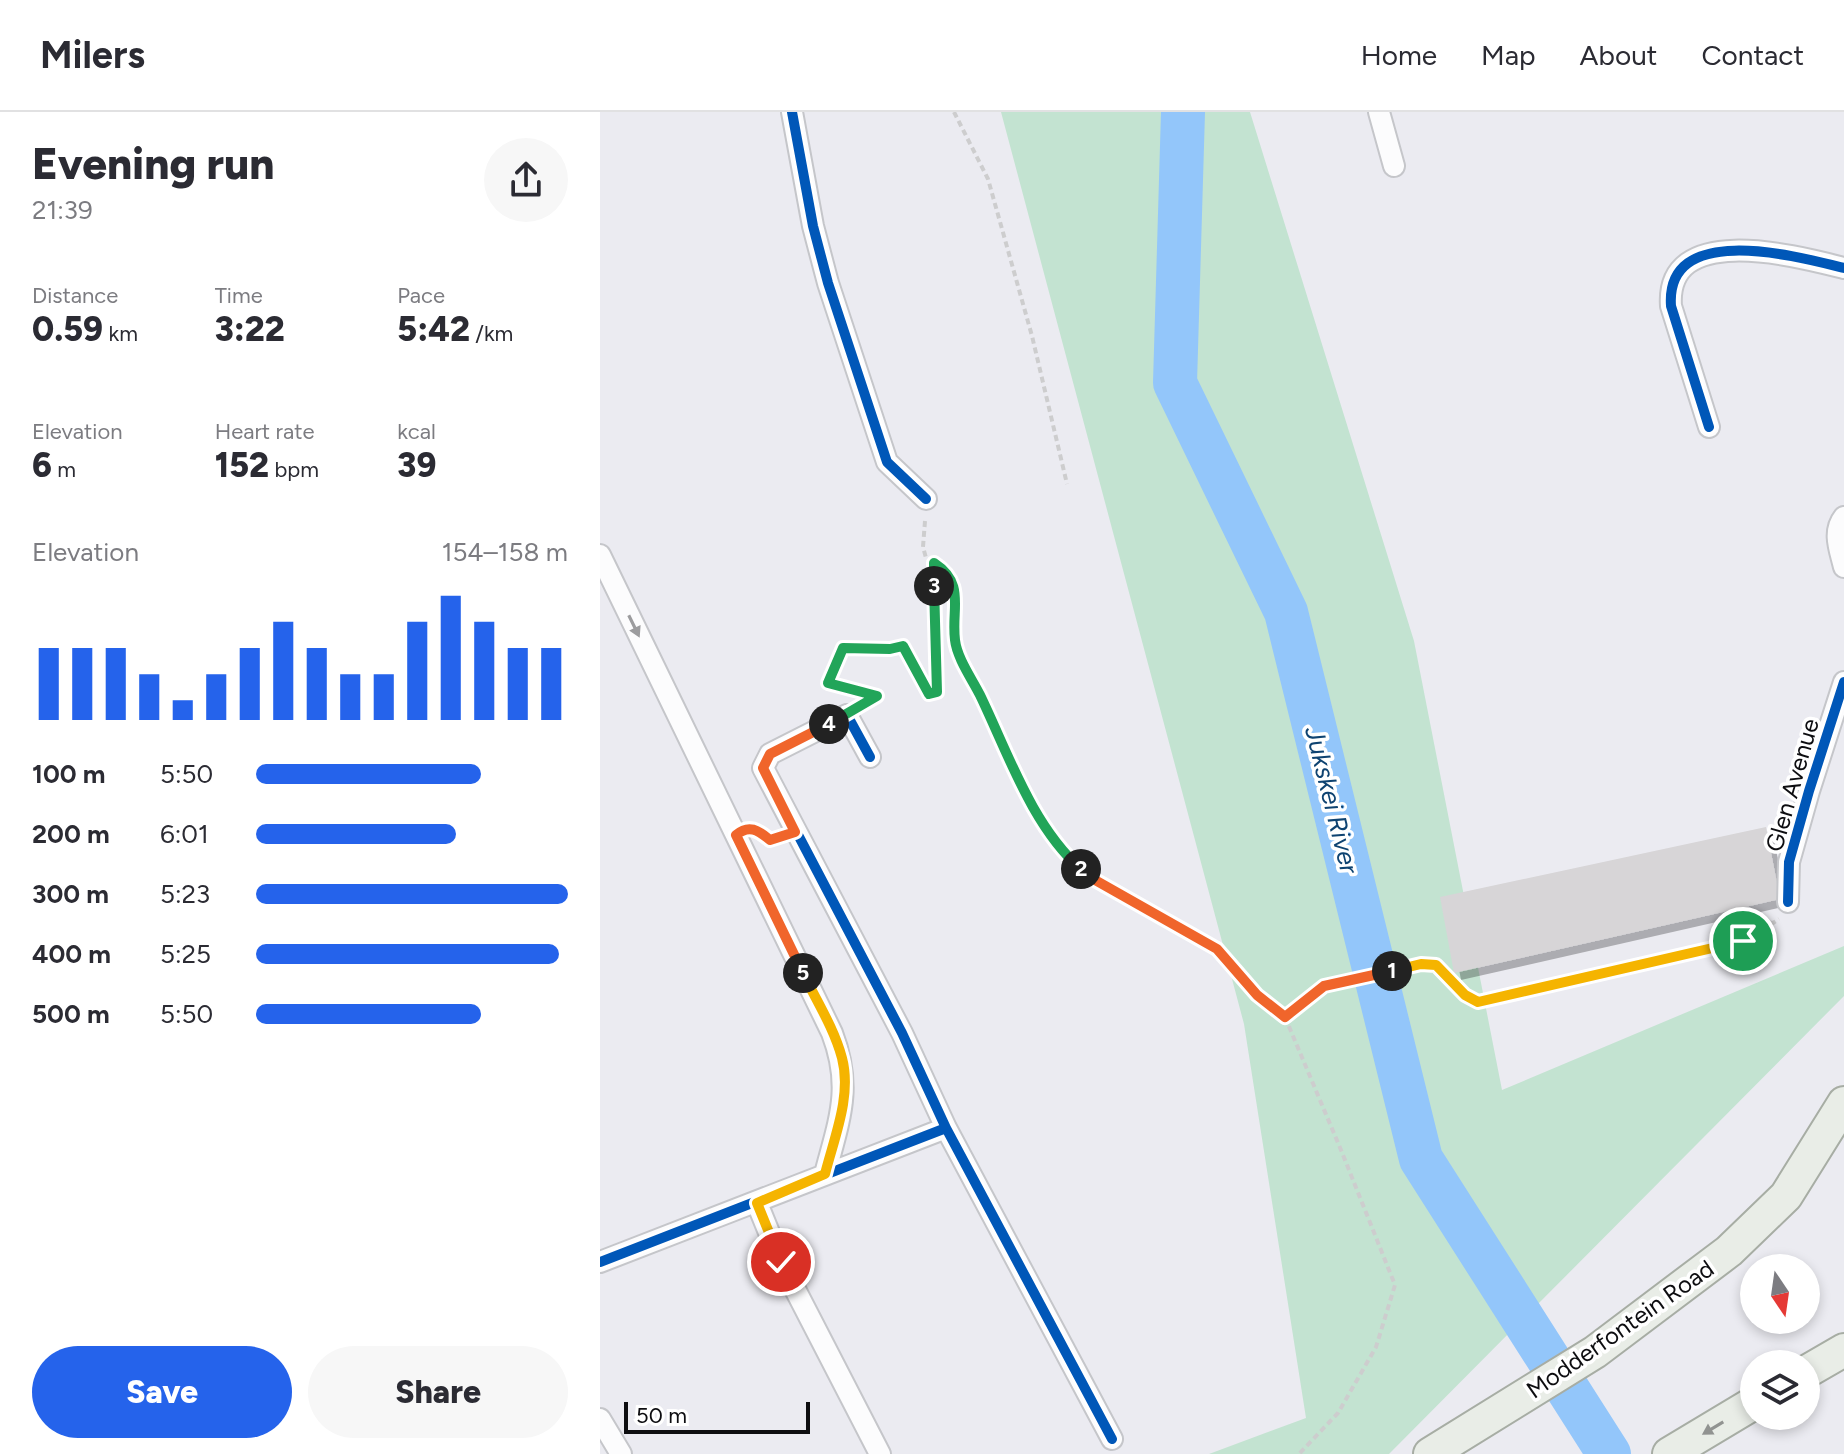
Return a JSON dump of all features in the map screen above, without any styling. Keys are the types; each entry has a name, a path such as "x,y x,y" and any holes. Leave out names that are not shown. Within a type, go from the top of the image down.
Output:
{"main road":[{"name":"Modderfontein Road","path":"1430,1454 1595,1352 1729,1251 1786,1196 1838,1114"},
{"path":"1820,1364 1844,1350"},
{"path":"1671,1453 1740,1411"}],"street":[{"path":"792,112 824,269 887,462 926,499"},
{"path":"1379,112 1394,166"},
{"path":"1709,427 1671,306 1670,292 1674,278 1682,267 1693,258 1707,254 1752,251 1807,258 1844,268"},
{"path":"1844,517 1838,525 1837,536 1844,567"},
{"path":"600,555 842,1059 842,1109 825,1174"},
{"name":"Glen Avenue","path":"1788,902 1789,862 1844,682"},
{"path":"870,757 847,715 770,754 763,768 902,1033 946,1128 1112,1439"},
{"path":"600,1262 946,1128"},
{"path":"757,1203 781,1262 880,1454"},
{"path":"600,1419 621,1454"}],"path":[{"path":"954,112 988,179 1032,336 1067,484"},
{"path":"926,499 923,547 926,558 950,577 956,594 955,642 1034,808 1066,856 1095,880 1217,949 1257,995 1285,1017 1395,1285 1376,1347 1338,1413 1299,1454"},
{"path":"847,715 877,696 828,683 843,648 890,649 903,646 929,694 937,692 934,563"},
{"path":"1285,1017 1324,986 1421,964 1436,965 1465,995 1478,1002 1743,941 1750,936 1758,921 1773,923 1782,918 1788,902"}],"green space":[{"path":"1001,112 1250,112 1414,641 1502,1090 1844,946 1844,996 1389,1454 1209,1454 1306,1418 1244,1024"}],"building":[{"path":"1766,827 1780,899 1454,973 1440,897"}],"waterway":[{"name":"Jukskei River","path":"1183,112 1175,383 1286,612 1421,1159 1609,1454"}],"cycle path":[{"path":"792,112 813,226 828,283 887,462 926,499"},
{"path":"1709,427 1671,306 1675,279 1689,263 1710,253 1737,251 1767,252 1844,268"},
{"path":"1788,902 1789,862 1844,682"},
{"path":"870,757 847,715 770,754 763,768 902,1033 946,1128 1112,1439"},
{"path":"600,1262 946,1128"}],"route":[{"path":"781,1262 757,1203 825,1174 842,1109 842,1059 736,835 748,828 759,831 770,840 795,832 763,768 770,754 847,715 877,696 828,683 843,648 890,649 903,646 929,694 937,692 934,563 950,577 956,594 955,642 1034,808 1066,856 1095,880 1217,949 1257,995 1285,1017 1324,986 1421,964 1436,965 1465,995 1478,1002 1743,941"}]}
